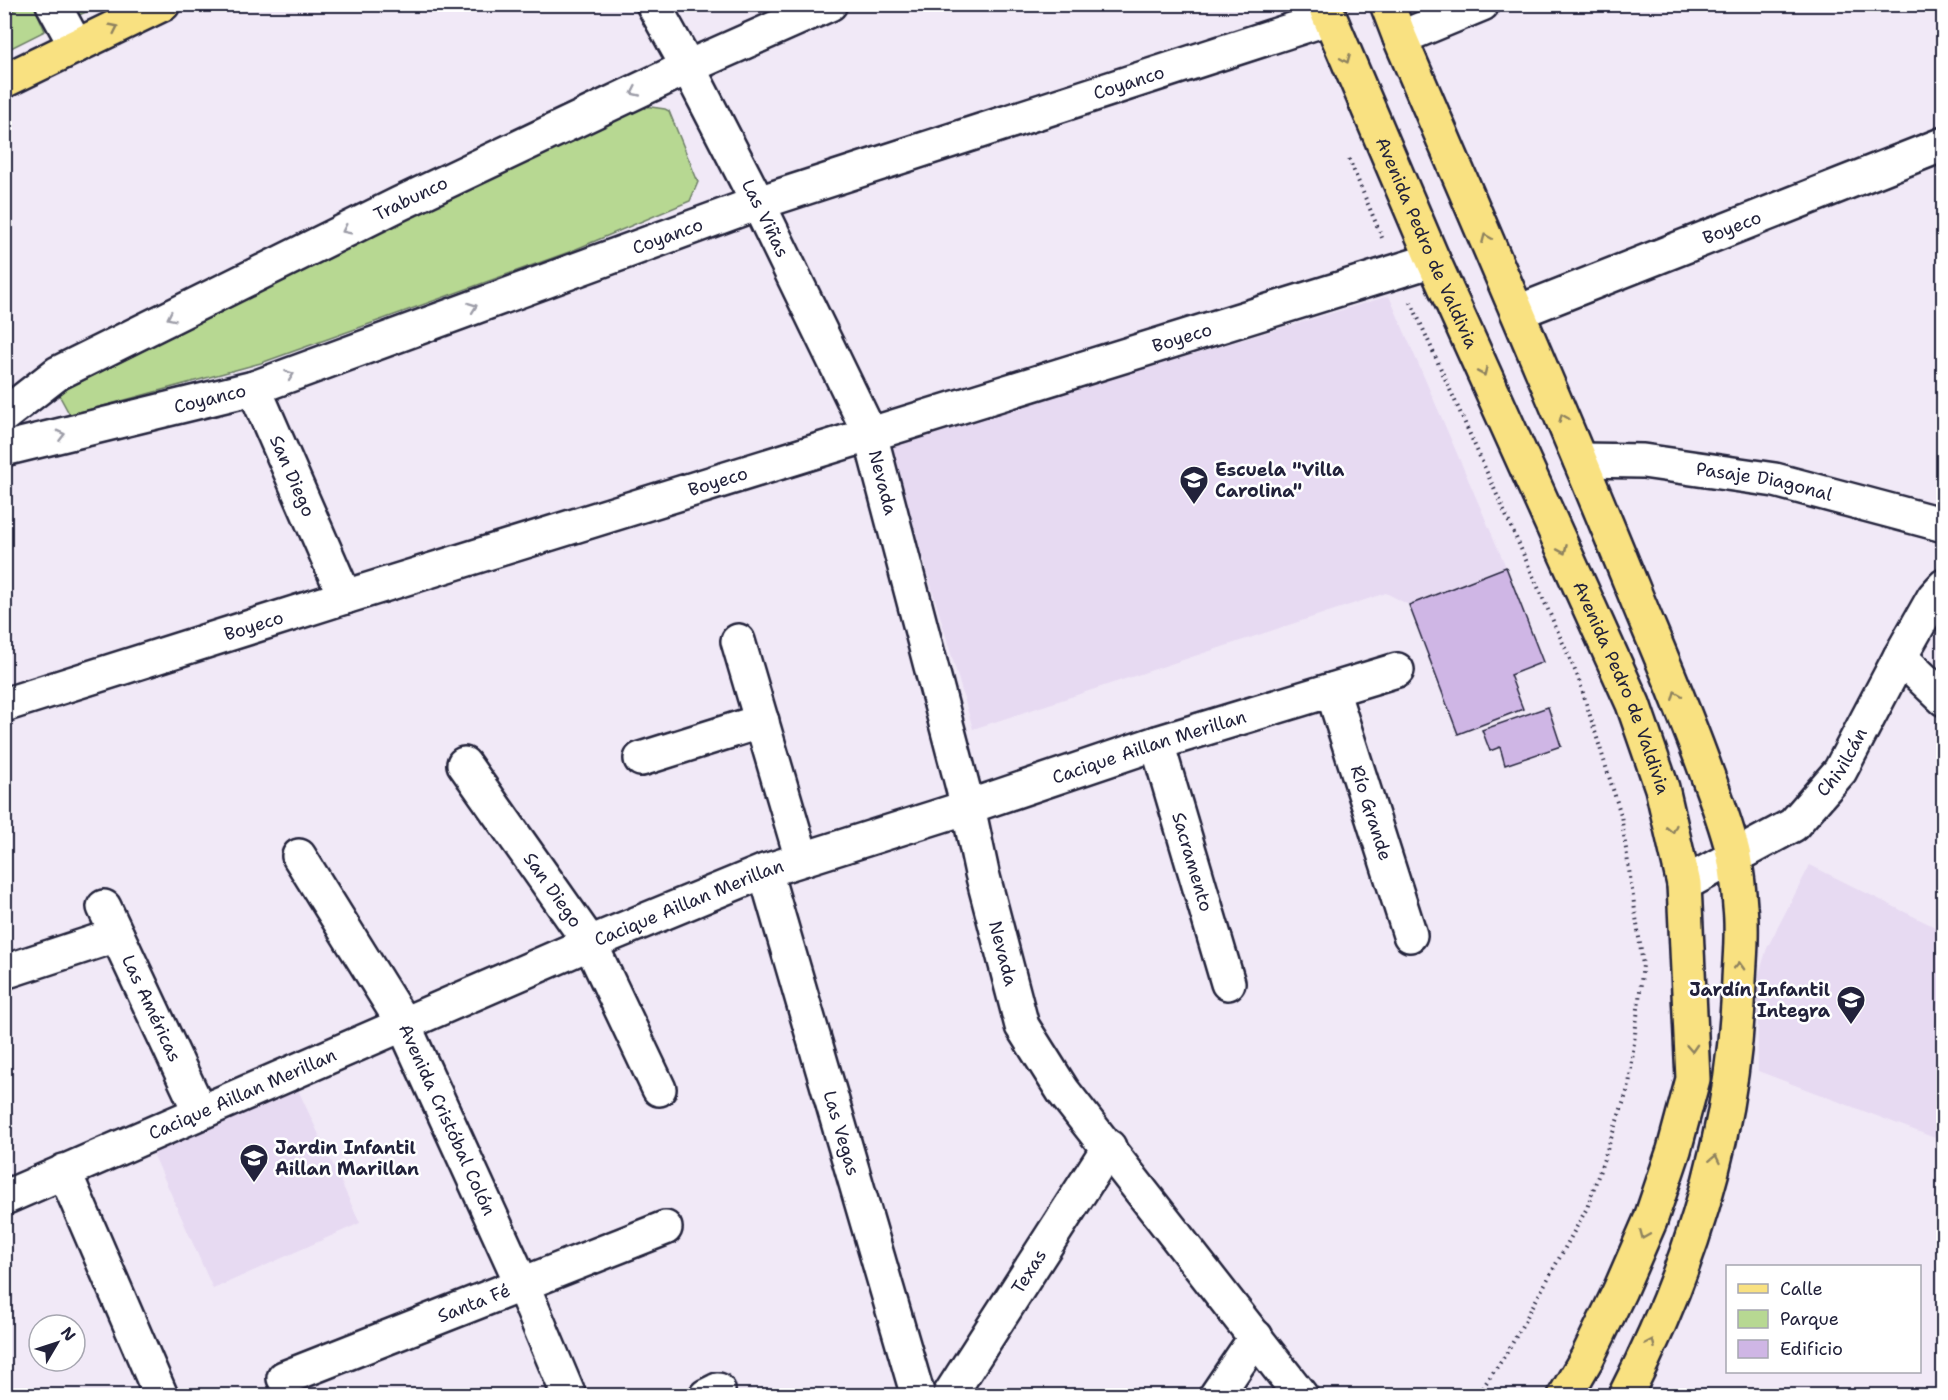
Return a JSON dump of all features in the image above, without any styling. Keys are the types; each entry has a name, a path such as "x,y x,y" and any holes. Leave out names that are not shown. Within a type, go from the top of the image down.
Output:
{"main road":[{"path":"4,81 163,4"},
{"path":"1387,4 1580,460 1698,750 1721,812 1734,857 1741,912 1738,1025 1728,1097 1713,1169 1693,1239 1668,1306 1625,1395"},
{"name":"Avenida Pedro de Valdivia","path":"1326,11 1433,260 1633,704 1662,788 1684,884 1693,1079 1674,1150 1650,1221 1587,1358 1565,1395"}],"street":[{"path":"53,4 76,46"},
{"name":"Las Viñas","path":"653,4 758,203 870,434"},
{"name":"Trabunco","path":"4,415 58,373 399,204 688,67 830,4"},
{"path":"1400,38 1482,4"},
{"name":"Coyanco","path":"4,449 254,388 758,203 1326,11"},
{"name":"Boyeco","path":"1518,312 1944,144"},
{"name":"Boyeco","path":"4,705 1433,260"},
{"name":"San Diego","path":"254,388 345,597"},
{"name":"Nevada","path":"870,434 968,807 982,873 1022,1026 1063,1091 1301,1395"},
{"name":"Pasaje Diagonal","path":"1580,460 1643,461 1775,480 1944,525"},
{"name":"Chivilcán","path":"1684,884 1793,825 1840,771 1900,657 1934,597 1944,586"},
{"path":"738,641 802,859"},
{"path":"1900,657 1944,699"},
{"name":"Cacique Aillan Merillan","path":"4,1198 403,1023 765,871 968,807 1156,743 1397,670"},
{"name":"Río Grande","path":"1332,690 1410,935"},
{"path":"641,759 762,720"},
{"name":"Sacramento","path":"1156,743 1228,983"},
{"name":"San Diego","path":"464,764 590,943 659,1089"},
{"name":"Avenida Cristóbal Colón","path":"300,856 403,1023 522,1284 569,1395"},
{"name":"Las Vegas","path":"765,871 918,1395"},
{"name":"Las Américas","path":"4,972 111,921 200,1112"},
{"name":"Texas","path":"949,1395 1108,1147"},
{"path":"64,1172 161,1395"},
{"name":"Santa Fé","path":"284,1378 665,1228"},
{"path":"1216,1395 1256,1337"}],"path":[{"path":"1345,148 1397,271 1578,677 1621,815 1643,965 1629,1086 1587,1208 1508,1351 1477,1395"}],"shaded area":[{"name":"Escuela \"Villa Carolina\"","path":"1389,296 1506,567 1409,605 1386,593 973,729 890,445"},
{"name":"Jardín Infantil Integra","path":"1810,865 1943,931 1943,1141 1758,1071 1758,978 1767,948"},
{"name":"Jardin Infantil Aillan Marillan","path":"293,1079 360,1223 213,1289 149,1144"}],"green space":[{"path":"24,5 34,5 45,31 5,51 5,14"},
{"path":"74,5 102,5 79,15"},
{"path":"637,105 669,111 698,182 690,201 569,252 261,363 70,415 58,393"}],"building":[{"path":"1506,567 1543,662 1510,675 1523,709 1458,734 1409,605"},
{"path":"1548,707 1561,746 1505,765 1500,747 1490,751 1482,730"}],"place":[{"name":"Escuela \"Villa Carolina\"","path":"1194,506"},
{"name":"Jardín Infantil Integra","path":"1851,1026"},
{"name":"Jardin Infantil Aillan Marillan","path":"254,1184"}]}
